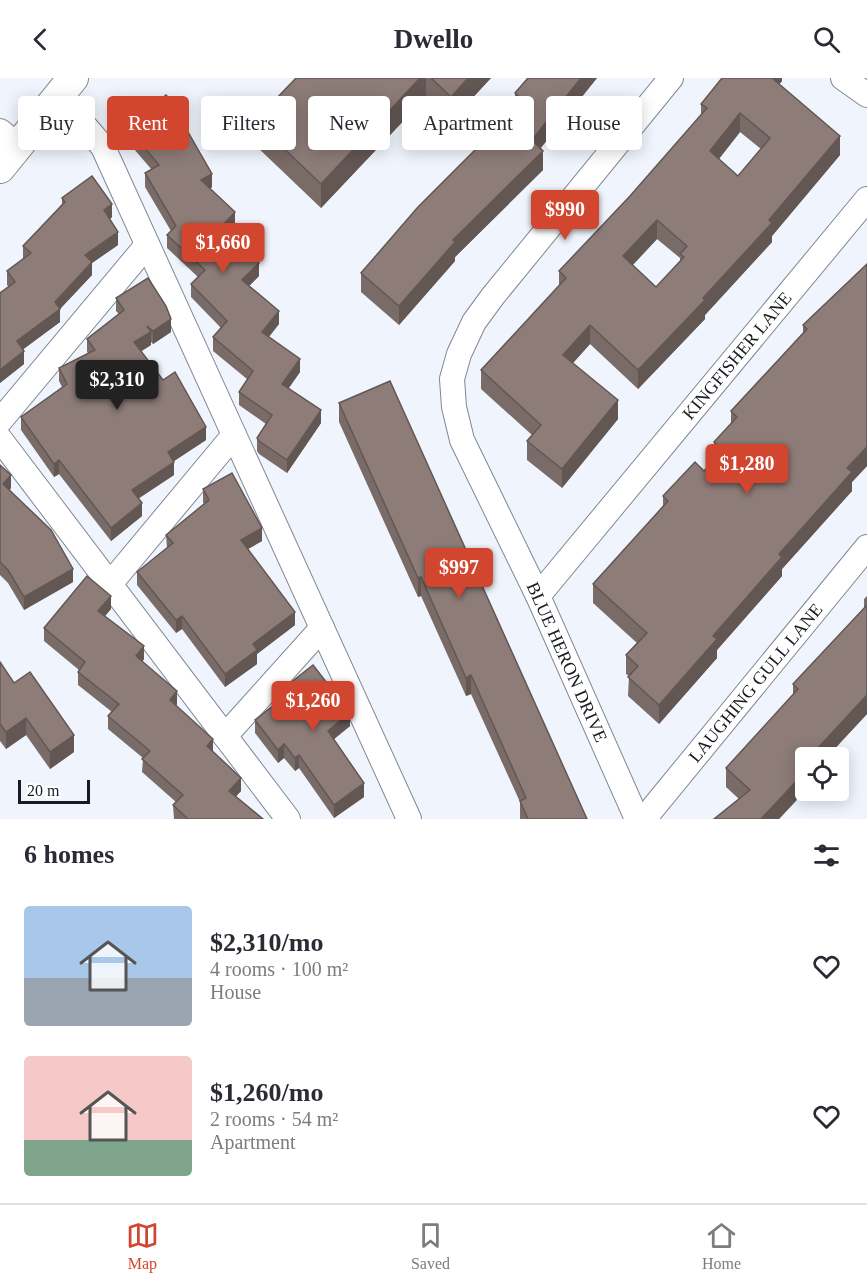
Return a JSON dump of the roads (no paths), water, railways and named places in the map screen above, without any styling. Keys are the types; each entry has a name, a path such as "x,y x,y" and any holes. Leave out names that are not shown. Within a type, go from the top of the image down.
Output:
{"main road":[{"path":"6,148 66,87"}],"street":[{"name":"BLUE HERON DRIVE","path":"637,819 538,596 462,440 454,407 452,379 459,354 474,322 671,78"},
{"path":"843,78 867,95"},
{"path":"66,87 103,147 409,819"},
{"name":"KINGFISHER LANE","path":"538,596 867,199"},
{"path":"0,421 147,245"},
{"path":"110,584 234,435"},
{"path":"0,438 288,819"},
{"name":"LAUGHING GULL LANE","path":"644,819 867,547"},
{"path":"225,736 322,628"}]}
